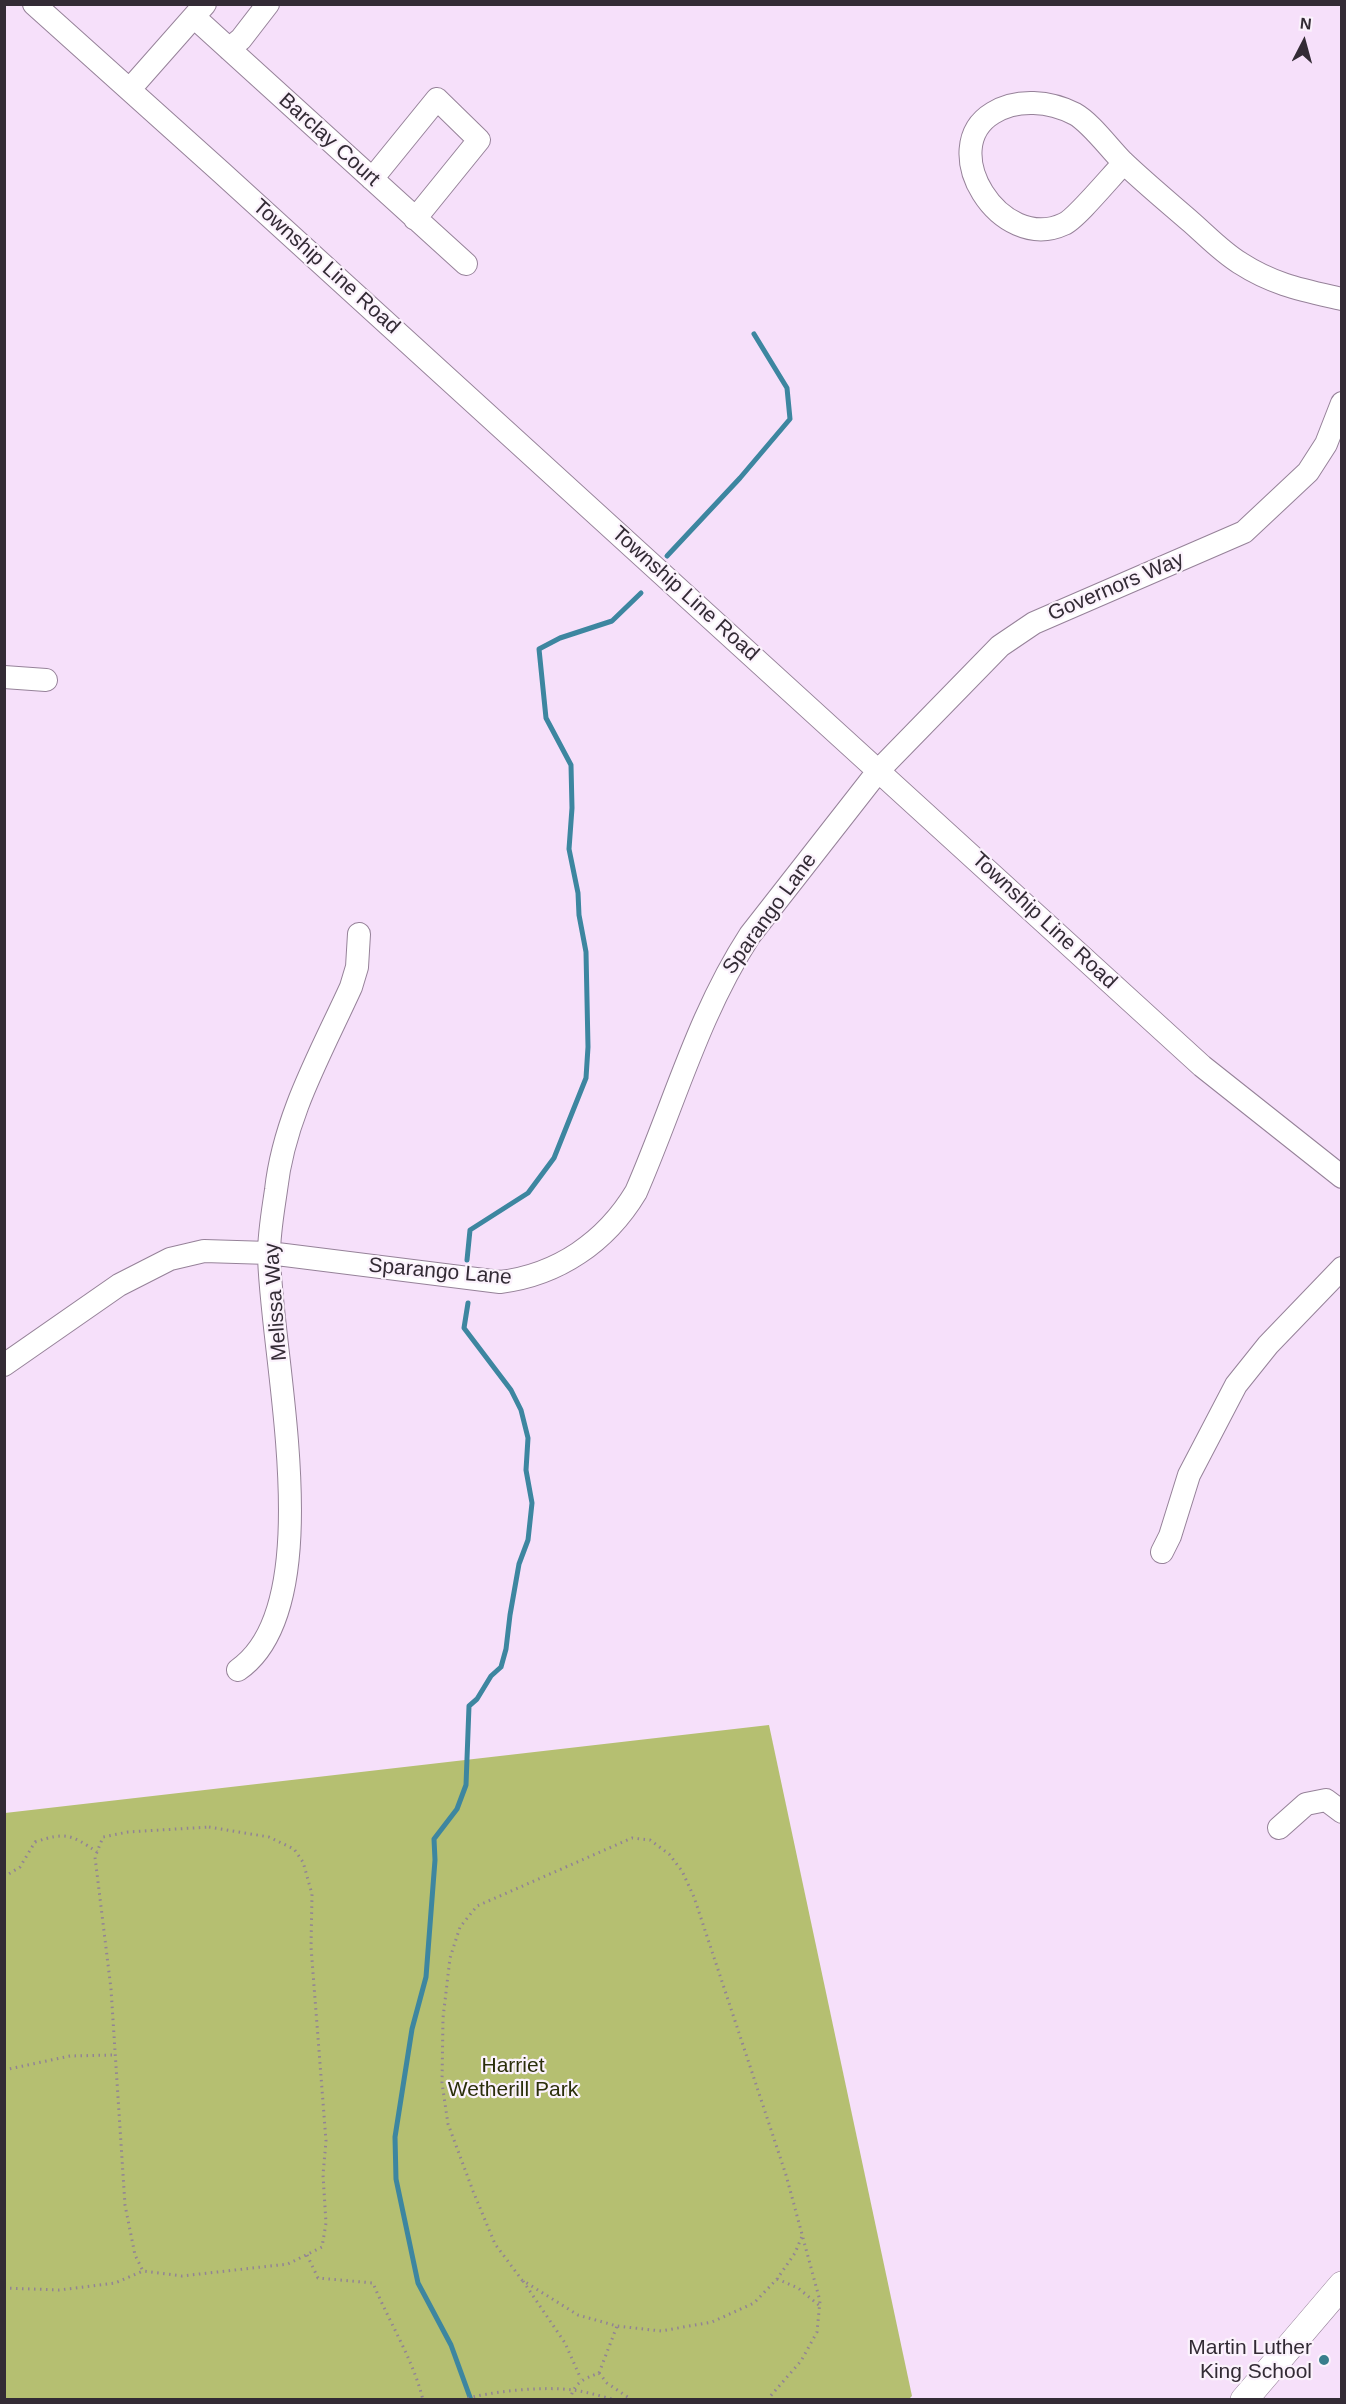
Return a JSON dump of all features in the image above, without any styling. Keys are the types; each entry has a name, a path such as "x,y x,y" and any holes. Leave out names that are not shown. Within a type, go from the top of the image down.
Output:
{"main road":[{"path":"1245,2400 1341,2285"}],"street":[{"name":"Township Line Road","path":"34,4 1202,1066 1341,1177"},
{"path":"229,49 241,39 268,4"},
{"path":"130,89 199,10"},
{"name":"Barclay Court","path":"199,10 229,49 466,264"},
{"path":"372,179 437,99 479,140 415,219"},
{"path":"1124,163 1066,224 1049,229 1027,229 1005,217 985,198 973,177 971,152 975,132 991,114 1011,105 1034,103 1057,106 1077,115 1124,163 1238,262 1271,281 1341,299"},
{"name":"Governors Way","path":"879,770 1000,645 1034,623 1244,532 1308,472 1326,444 1338,418 1341,403"},
{"path":"4,677 46,681"},
{"name":"Sparango Lane","path":"4,1365 119,1285 170,1259 204,1251 269,1253 500,1282 523,1279 570,1261 592,1244 625,1210 636,1192 714,996 733,961 750,935 879,770"},
{"name":"Melissa Way","path":"238,1670 251,1661 269,1637 288,1565 291,1520 290,1481 269,1253 276,1187 286,1134 296,1106 351,987 357,967 359,934"},
{"path":"1162,1552 1170,1536 1189,1475 1236,1385 1268,1345 1341,1269"},
{"path":"1279,1828 1306,1804 1326,1800 1341,1812"}],"path":[{"path":"4,2288 59,2290 116,2283 143,2271 182,2276 288,2264 322,2247 326,2223 323,2175 326,2141 311,1947 312,1894 303,1862 294,1850 269,1837 209,1827 128,1832 103,1837 95,1857 111,1989 125,2205 135,2255 143,2271"},
{"path":"4,1877 20,1867 34,1842 52,1836 75,1836 97,1852"},
{"path":"581,2379 565,2343 495,2244 448,2124 442,2083 442,2018 450,1958 460,1926 477,1906 632,1838 650,1840 669,1854 682,1871 694,1897 803,2234 820,2306 818,2332 801,2361 767,2400"},
{"path":"4,2070 70,2056 115,2055"},
{"path":"522,2280 578,2315 617,2326 661,2331 712,2322 754,2303 777,2279 795,2253 803,2234"},
{"path":"308,2255 318,2278 373,2283 417,2376 423,2400"},
{"path":"777,2279 798,2288 820,2306"},
{"path":"599,2373 617,2326"},
{"path":"570,2400 572,2390 581,2379 599,2373"},
{"path":"599,2373 607,2383 633,2400"},
{"path":"462,2400 511,2391 572,2390 615,2400"}],"green space":[{"name":"Harriet Wetherill Park","path":"769,1725 912,2396 909,2399 5,2399 5,1813"}],"waterway":[{"path":"667,556 740,478 790,419 787,388 754,334"},
{"path":"467,1260 470,1230 528,1193 554,1158 586,1078 588,1047 586,952 569,849 572,808 571,765 546,718 539,649 560,638 612,621 641,593"},
{"path":"468,1303 464,1328 511,1390 521,1410 528,1438 526,1470 532,1503 528,1540 519,1564 506,1649 501,1667 491,1676 477,1699 469,1706 466,1785 457,1809 434,1839 435,1860 426,1977 412,2029 395,2137 396,2179 418,2283 451,2345 471,2400"}],"place":[{"name":"Martin Luther King School","path":"1324,2360"}]}
